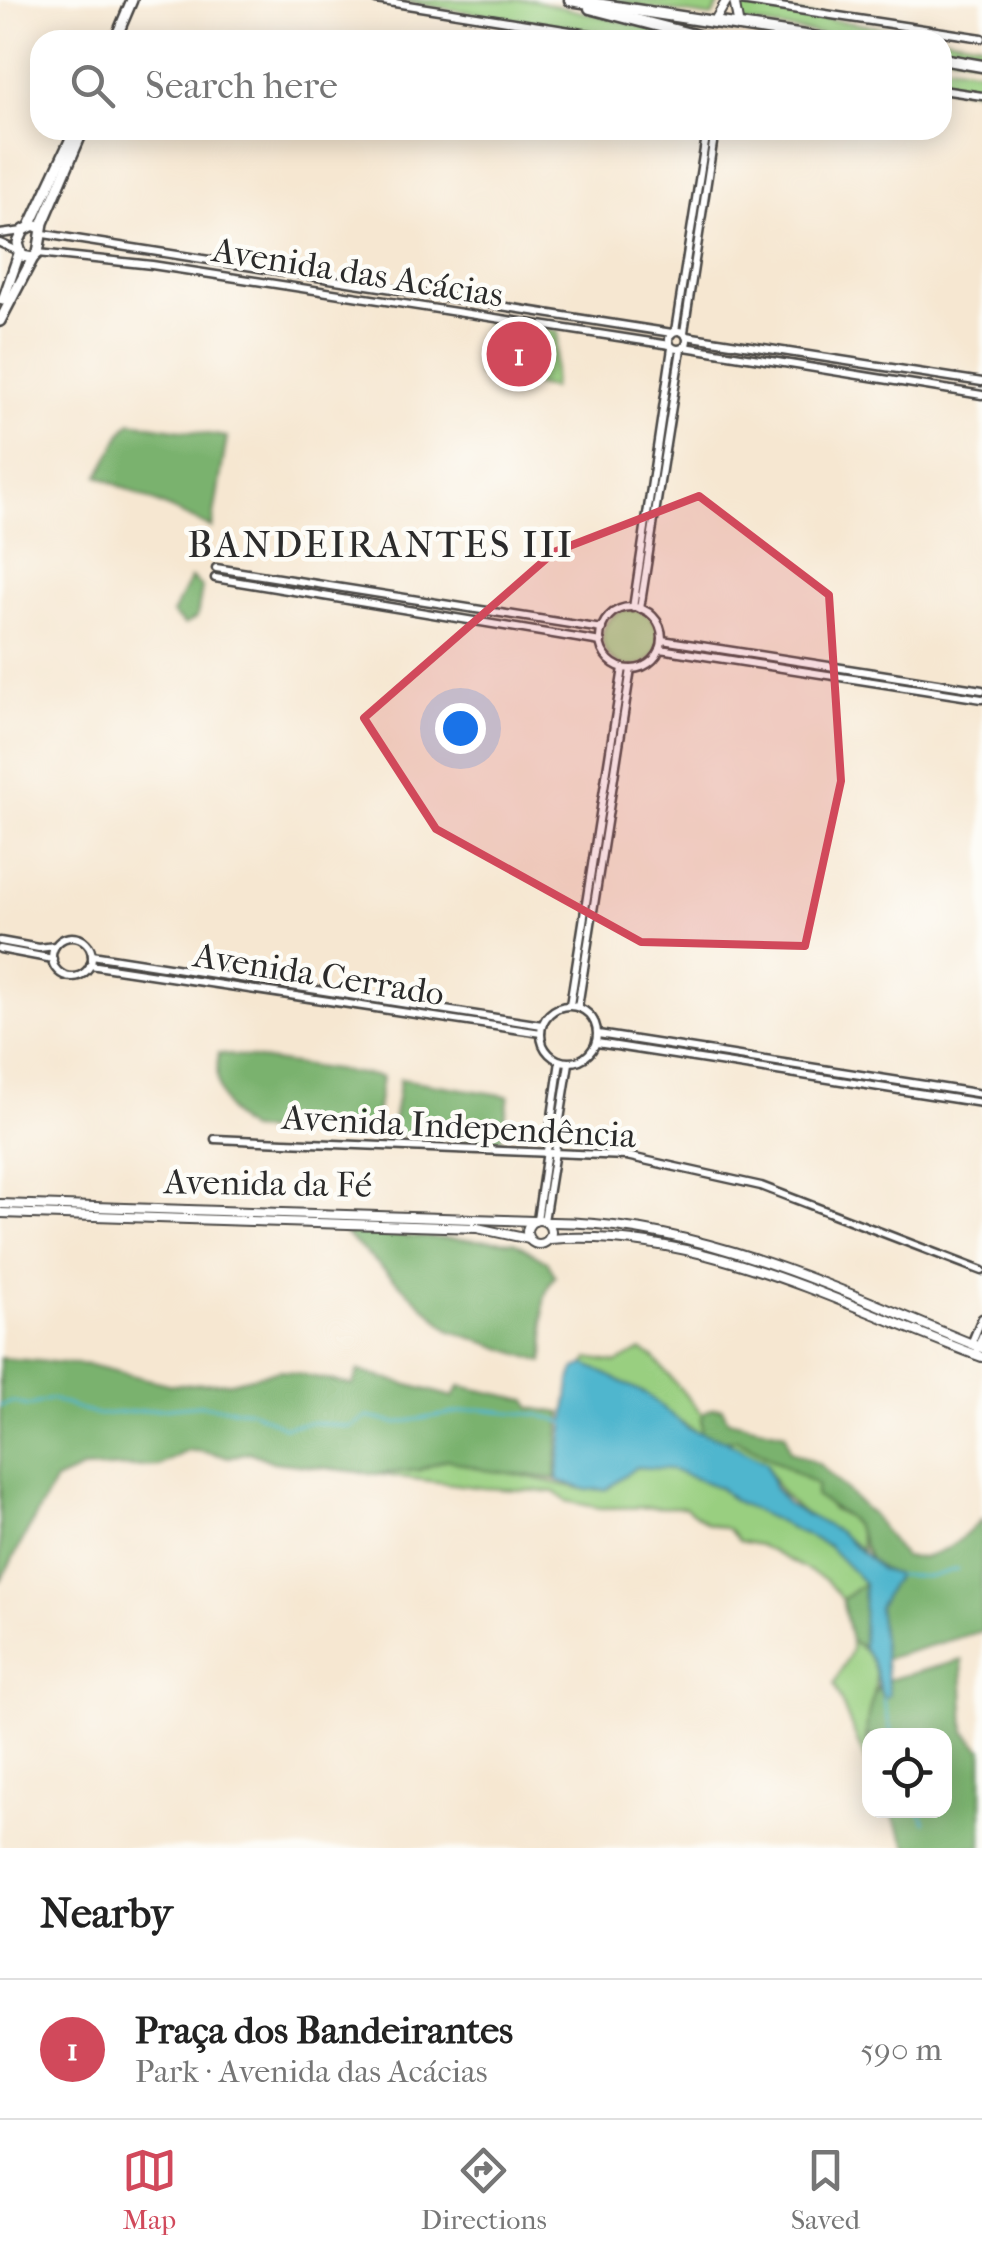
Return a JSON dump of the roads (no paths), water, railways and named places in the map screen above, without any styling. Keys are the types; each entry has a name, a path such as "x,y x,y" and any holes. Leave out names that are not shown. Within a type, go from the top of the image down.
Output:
{"highway":[{"path":"568,0 760,30"},
{"path":"568,0 664,30"},
{"path":"707,30 713,24"},
{"path":"952,62 982,66"}],"main road":[{"path":"122,30 135,0"},
{"path":"713,24 732,0"},
{"path":"732,0 739,27"},
{"path":"0,321 36,256 35,230 71,140"},
{"path":"0,307 18,268 19,252 35,230 78,140"},
{"path":"19,252 36,256"},
{"name":"Avenida da Fé","path":"0,1204 613,1224 702,1242 976,1350"},
{"name":"Avenida da Fé","path":"0,1213 464,1228 528,1239"},
{"path":"550,1239 551,1230 540,1221 527,1228 528,1239 538,1244 550,1239 624,1237 699,1253 976,1350"}],"street":[{"path":"376,0 564,30"},
{"path":"732,0 929,30"},
{"path":"952,33 982,38"},
{"path":"952,92 982,96"},
{"path":"677,347 673,332 705,140"},
{"path":"636,608 677,347 685,334 714,140"},
{"name":"Avenida das Acácias","path":"0,234 35,230 685,334"},
{"path":"3,246 19,252"},
{"name":"Avenida das Acácias","path":"36,256 152,265 982,395"},
{"path":"685,334 982,382"},
{"path":"216,568 602,630"},
{"path":"215,578 600,642"},
{"path":"636,608 654,618 662,640 660,650 648,664 627,669 608,658 600,642 602,630 615,612 636,608"},
{"path":"662,640 982,690"},
{"path":"660,650 982,699"},
{"path":"574,1006 627,669"},
{"path":"0,945 39,948 76,937 85,942 92,955 90,965 80,975 69,976 57,969 53,959 56,945"},
{"path":"0,945 53,959"},
{"name":"Avenida Cerrado","path":"92,955 542,1029"},
{"name":"Avenida Cerrado","path":"90,965 542,1029"},
{"path":"574,1006 592,1017 598,1034 586,1058 565,1062 544,1048 542,1029 550,1013 574,1006"},
{"path":"598,1034 982,1094"},
{"path":"596,1043 982,1103"},
{"path":"540,1221 565,1062"},
{"name":"Avenida Independência","path":"214,1139 626,1156 761,1186 982,1272"},
{"path":"976,1350 982,1318"},
{"path":"976,1350 982,1336"}],"water":[{"path":"585,1364 646,1394 689,1429 726,1441 766,1463 774,1487 788,1505 839,1532 881,1570 897,1575 878,1607 889,1695 883,1699 873,1663 863,1648 864,1583 827,1545 733,1500 719,1487 669,1469 636,1467 607,1489 587,1490 557,1480 570,1382 575,1369"}],"waterway":[{"path":"0,1406 13,1402 28,1406 51,1399 96,1415 201,1405 253,1411 284,1427 311,1422 350,1427 368,1417 396,1423 479,1409 539,1415 565,1423"},
{"path":"897,1575 930,1577 957,1569"},
{"path":"883,1699 890,1728"},
{"path":"923,1818 925,1822"}],"place":[{"name":"Praça dos Bandeirantes","path":"519,354"}],"district":[{"name":"BANDEIRANTES III","path":"381,544"}]}
